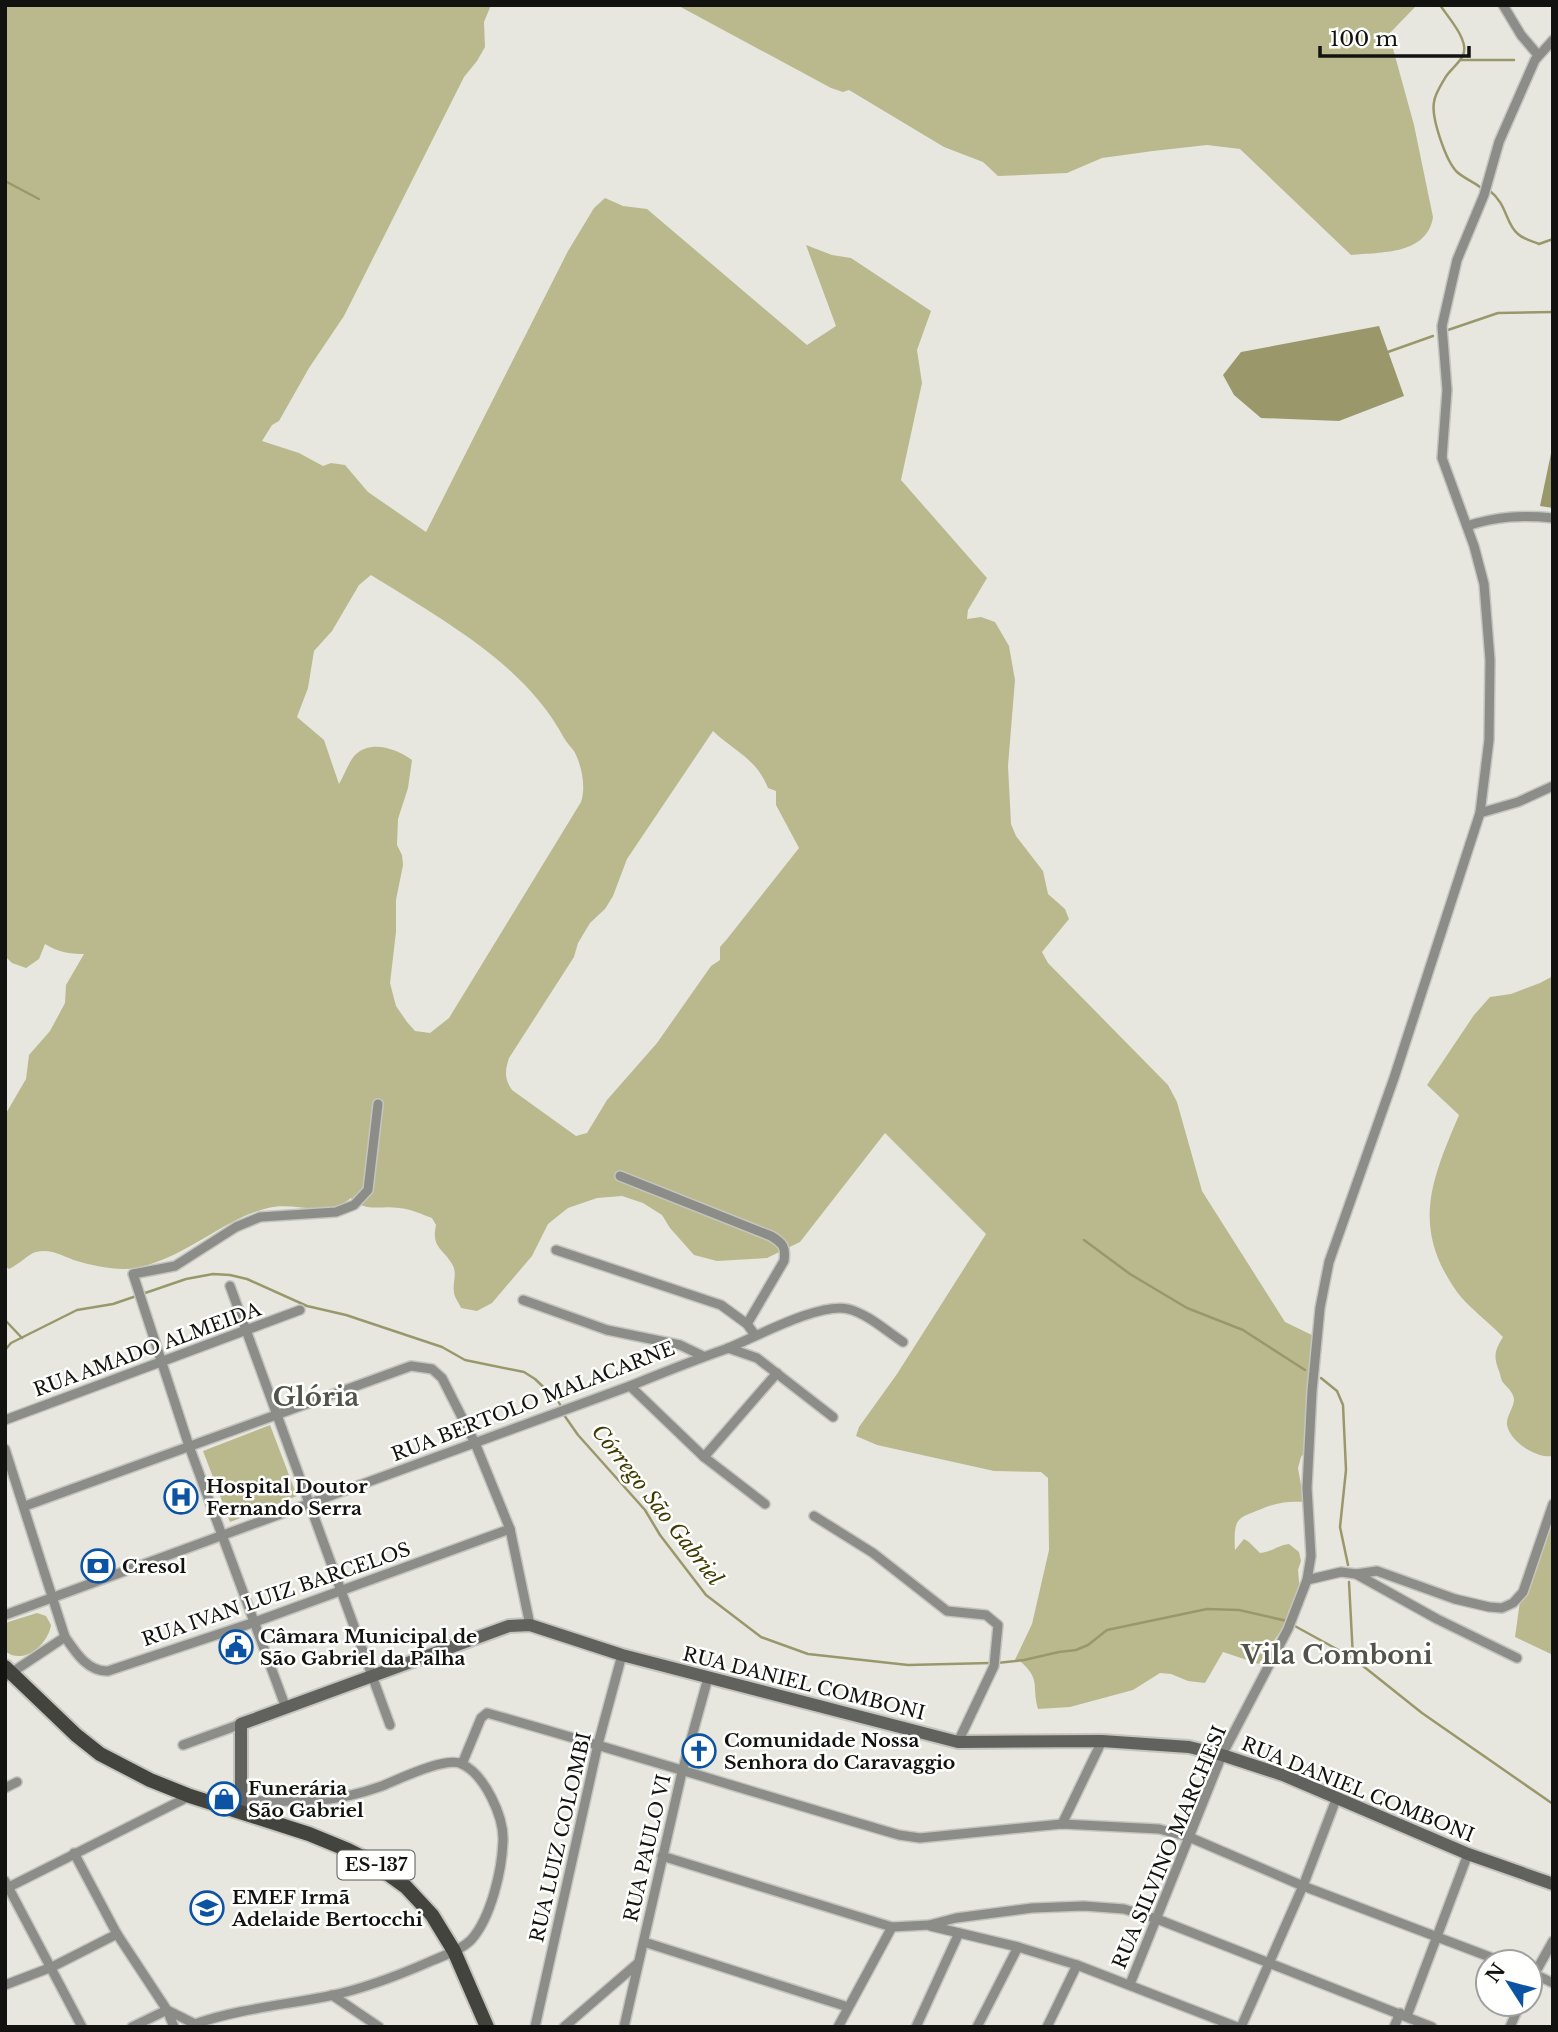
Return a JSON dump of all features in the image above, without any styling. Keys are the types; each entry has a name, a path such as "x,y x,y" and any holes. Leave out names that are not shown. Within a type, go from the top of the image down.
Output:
{"main road":[{"name":"ES-137","path":"8,1672 100,1754 150,1780 190,1796 241,1805 266,1822 309,1834 370,1861 406,1887 432,1915 454,1951 487,2027"}],"street":[{"path":"1503,5 1521,35 1538,55 1553,40"},
{"name":"RUA SILVINO MARCHESI","path":"1130,1984 1222,1755 1293,1619 1307,1580 1311,1556 1307,1488 1319,1322 1329,1262 1394,1079 1480,813 1489,740 1490,660 1484,584 1467,526 1442,458 1447,390 1442,326 1457,260 1484,195 1499,142 1538,55"},
{"path":"1467,526 1510,516 1553,518"},
{"path":"1480,813 1518,802 1553,786"},
{"path":"286,1709 189,1446 133,1274 175,1266 236,1227 260,1217 337,1212 354,1205 368,1190 378,1104"},
{"path":"620,1176 771,1236 782,1243 786,1251 784,1261 747,1324"},
{"path":"556,1250 721,1305 747,1324 755,1335"},
{"path":"230,1286 390,1725"},
{"path":"523,1300 607,1329 680,1345 703,1356"},
{"name":"RUA BERTOLO MALACARNE","path":"5,1615 572,1408 817,1312 835,1308 846,1309 860,1314 903,1342"},
{"name":"RUA AMADO ALMEIDA","path":"5,1420 300,1310"},
{"path":"728,1348 757,1358 833,1417"},
{"path":"25,1506 411,1366 432,1370 442,1378 475,1443 510,1529 530,1625 509,1626 183,1745"},
{"path":"704,1457 777,1373"},
{"path":"630,1386 704,1457 765,1504"},
{"path":"5,1449 65,1637 8,1672"},
{"path":"1307,1580 1340,1572 1356,1574 1377,1571 1455,1600 1502,1608 1513,1603 1523,1592 1553,1504"},
{"path":"814,1516 873,1553 947,1611 986,1615 998,1625 994,1666 958,1742"},
{"name":"RUA IVAN LUIZ BARCELOS","path":"65,1637 79,1657 92,1668 108,1671 255,1622 510,1529"},
{"path":"1356,1574 1437,1619 1517,1658"},
{"name":"RUA DANIEL COMBONI","path":"530,1625 622,1655 958,1742 1102,1741 1189,1747 1222,1755 1283,1775 1468,1854 1553,1884"},
{"name":"RUA LUIZ COLOMBI","path":"535,2027 598,1744 622,1655"},
{"name":"RUA PAULO VI","path":"624,2027 682,1772 708,1678"},
{"path":"462,1764 481,1718 487,1713 899,1835 920,1838 1062,1824 1159,1829 1189,1837 1303,1886 1474,1951"},
{"path":"167,2010 197,2025 222,2014 332,1995 402,1974 454,1951 471,1940 487,1913 496,1887 504,1839 497,1807 482,1781 462,1764 449,1763 426,1769 354,1796 314,1803 241,1805 241,1724"},
{"path":"1062,1824 1102,1741"},
{"path":"5,1788 17,1782"},
{"path":"82,2027 6,1886 190,1796"},
{"path":"929,1925 1077,1965 1239,2027 1303,1886 1337,1797"},
{"path":"74,1853 117,1934 167,2010 174,2027"},
{"path":"1394,2027 1404,2014 1468,1854"},
{"path":"662,1856 892,1927 929,1925 956,1918 1032,1908 1071,1906 1124,1909 1157,1919 1432,2027"},
{"path":"838,2027 892,1927"},
{"path":"916,2027 959,1933"},
{"path":"5,1985 52,1967 117,1934"},
{"path":"644,1942 848,2007"},
{"path":"977,2027 1018,1947"},
{"path":"564,2027 638,1963"},
{"path":"1047,2027 1077,1965"},
{"path":"332,1995 377,2026"},
{"path":"132,2027 167,2010"},
{"path":"1404,2014 1412,2027"}],"shaded area":[{"path":"5,5 491,5 484,22 485,47 464,77 344,316 309,368 279,421 272,425 262,441 299,453 323,466 331,463 345,465 368,492 426,532 568,251 594,208 605,198 623,206 647,209 807,345 836,326 806,245 832,255 851,258 931,311 917,350 922,383 901,480 987,578 968,610 967,619 981,617 995,622 1009,646 1015,680 1008,766 1011,824 1016,836 1043,871 1048,894 1065,909 1069,919 1042,952 1048,963 1168,1085 1177,1102 1202,1191 1285,1322 1316,1337 1313,1442 1301,1457 1298,1468 1304,1502 1285,1502 1266,1507 1244,1516 1235,1530 1235,1550 1244,1539 1260,1553 1289,1544 1299,1552 1300,1592 1288,1612 1289,1622 1259,1664 1223,1652 1205,1683 1160,1673 1133,1690 1070,1707 1038,1709 1031,1673 1019,1660 1014,1662 1032,1624 1049,1550 1048,1478 1041,1472 994,1471 877,1445 856,1436 859,1427 897,1374 986,1234 885,1133 800,1242 767,1258 717,1261 694,1255 662,1215 643,1203 622,1196 597,1198 568,1208 548,1224 532,1256 492,1303 477,1311 461,1308 454,1294 454,1268 436,1243 436,1225 432,1218 392,1207 368,1207 351,1198 342,1204 321,1209 278,1206 251,1213 188,1248 136,1268 98,1266 42,1251 33,1253 9,1269 5,1266 5,1115 26,1079 29,1055 50,1031 65,1003 66,985 84,954 64,952 45,944 39,959 26,968 12,963 5,956","holes":["371,575 452,626 504,665 547,711 574,751 582,776 581,802 449,1018 430,1033 415,1031 407,1022 396,1006 390,983 396,932 396,900 403,865 397,845 398,819 408,788 412,760 392,749 369,747 355,755 339,784 324,740 297,717 308,688 314,651 332,631 359,585","713,731 751,762 768,788 776,791 776,805 799,848 720,947 720,960 711,966 657,1043 607,1100 587,1133 576,1136 512,1090 506,1074 509,1058 574,957 578,943 590,923 605,909 613,896 627,859"]},
{"path":"677,5 1417,5 1389,34 1414,125 1433,217 1422,239 1412,245 1389,252 1351,255 1240,149 1207,145 1102,158 1067,173 998,176 983,162 944,147 849,90 843,92 831,88"},
{"path":"1379,326 1404,396 1339,421 1261,418 1234,395 1223,375 1241,352"},
{"path":"1553,444 1553,508 1540,506"},
{"path":"1553,976 1553,1456 1547,1456 1525,1448 1509,1431 1507,1422 1514,1399 1502,1381 1496,1357 1503,1337 1457,1292 1434,1246 1430,1204 1434,1183 1459,1115 1427,1085 1474,1015 1490,997 1511,994"},
{"path":"270,1425 297,1496 230,1522 203,1451"},
{"path":"1553,1501 1553,1655 1515,1637 1520,1601"},
{"path":"37,1613 46,1616 51,1625 40,1646 27,1655 12,1655 5,1651 5,1623"}],"waterway":[{"path":"1440,5 1460,34 1464,52 1437,93 1434,102 1435,118 1448,159 1457,172 1480,187"},
{"path":"1461,60 1514,60"},
{"path":"5,181 39,199"},
{"path":"1490,191 1496,196 1520,236 1539,244 1553,239"},
{"path":"1448,330 1498,313 1553,312"},
{"path":"1385,353 1433,336"},
{"path":"1084,1240 1130,1274 1187,1308 1243,1330 1305,1370"},
{"name":"Córrego São Gabriel","path":"5,1350 11,1343 77,1310 113,1304 186,1279 213,1274 230,1275 247,1279 307,1306 346,1315 442,1347 465,1360 524,1372 535,1379 562,1408"},
{"path":"5,1320 22,1338"},
{"path":"1321,1378 1337,1391 1343,1405 1346,1470 1340,1527 1348,1565"},
{"name":"Córrego São Gabriel","path":"564,1415 578,1435 645,1510 660,1535 706,1595 761,1637 808,1654 908,1665 990,1663"},
{"path":"1349,1582 1353,1658"},
{"name":"Córrego São Gabriel","path":"997,1663 1076,1650 1088,1645 1107,1630 1207,1609 1239,1610 1287,1621"},
{"name":"Córrego São Gabriel","path":"1293,1625 1353,1658 1422,1713 1553,1804"}],"place":[{"name":"Hospital Doutor Fernando Serra","path":"181,1497"},
{"name":"Cresol","path":"98,1566"},
{"name":"Câmara Municipal de São Gabriel da Palha","path":"236,1647"},
{"name":"Comunidade Nossa Senhora do Caravaggio","path":"699,1751"},
{"name":"Funerária São Gabriel","path":"224,1799"},
{"name":"EMEF Irmã Adelaide Bertocchi","path":"207,1908"}],"district":[{"name":"Glória","path":"316,1397"},
{"name":"Vila Comboni","path":"1337,1655"}]}
